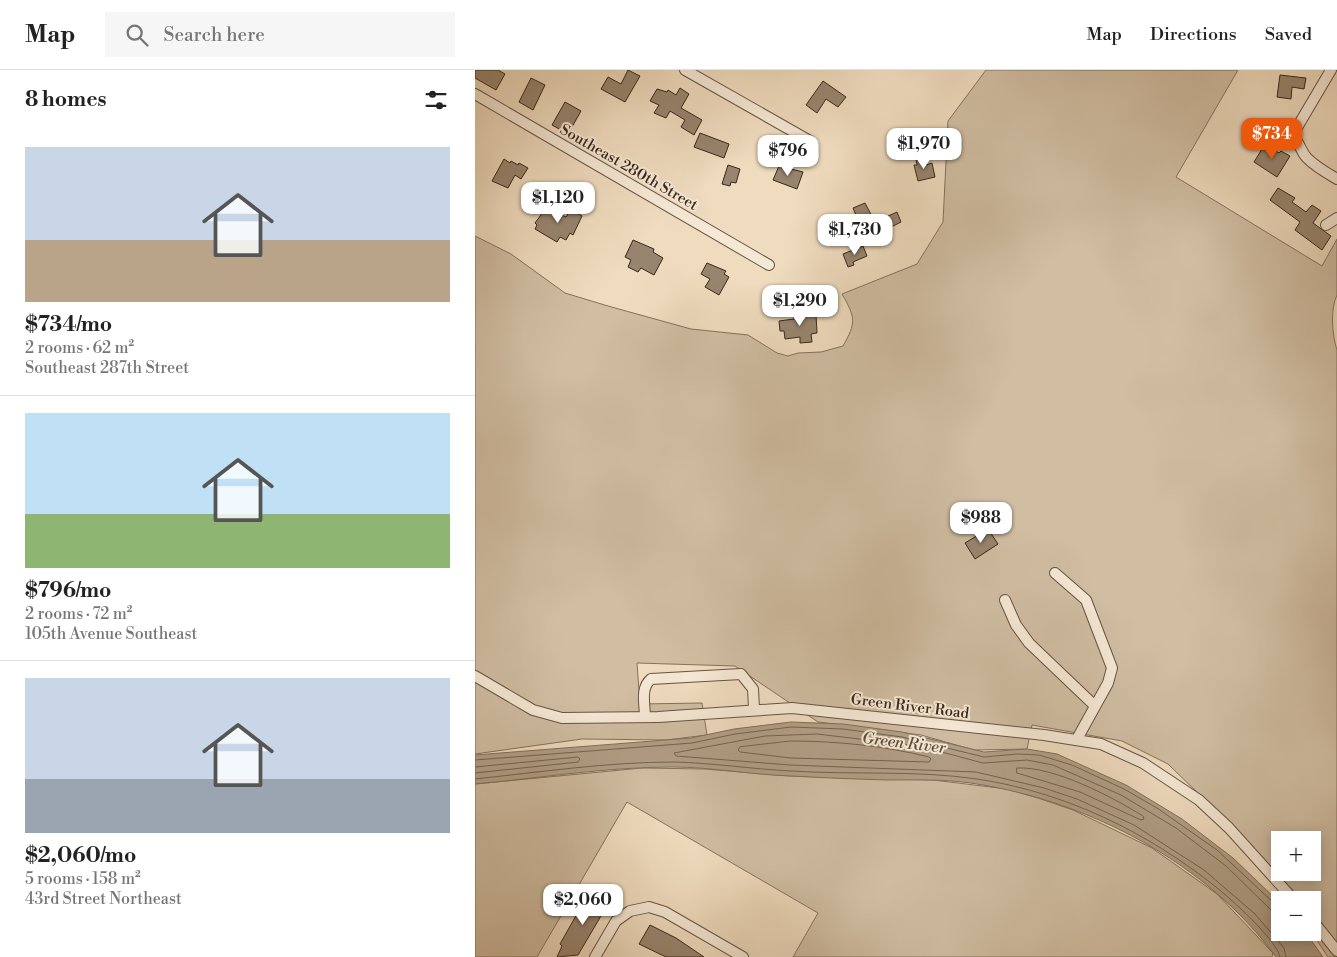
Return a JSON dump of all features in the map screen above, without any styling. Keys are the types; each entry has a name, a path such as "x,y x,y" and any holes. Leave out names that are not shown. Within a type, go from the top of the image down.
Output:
{"street":[{"path":"685,70 809,141"},
{"path":"1331,70 1291,136 1299,142 1302,153 1309,160 1337,180"},
{"name":"Southeast 280th Street","path":"475,94 769,265"},
{"path":"1326,225 1337,218"},
{"path":"1055,573 1086,600 1112,668 1108,683 1077,739"},
{"path":"1005,600 1016,625 1029,643 1095,706"},
{"path":"645,717 644,692 646,684 651,679 741,674 753,689 753,709"},
{"name":"Green River Road","path":"475,676 517,703 553,717 583,719 645,717 753,709 825,711 1077,739 1101,744 1143,763 1199,800 1229,828 1286,891"},
{"path":"595,957 616,921 630,910 640,907 659,909 743,957"},
{"path":"1321,931 1337,951"}],"shaded area":[{"path":"986,70 1238,70 1176,177 1322,266 1337,239 1337,295 1333,307 1333,322 1337,350 1337,957 1328,957 1317,941 1321,941 1321,891 1282,891 1274,881 1321,881 1321,831 1271,831 1271,878 1201,796 1168,764 1122,741 1032,725 1027,749 974,750 921,735 818,722 735,666 637,663 640,704 702,703 707,735 666,740 582,739 475,754 475,236 511,254 565,293 691,329 748,335 777,353 788,356 798,353 821,352 843,346 850,332 853,320 850,309 842,294 917,264 943,222 948,121"},
{"path":"642,768 705,769 789,776 933,780 1007,789 1041,799 1073,810 1152,848 1217,894 1273,953 1272,957 793,957 818,913 627,802 537,957 475,957 475,784"}],"water":[{"name":"Green River","path":"791,722 843,724 902,732 984,752 1027,749 1057,754 1126,785 1182,819 1233,858 1271,894 1271,941 1312,941 1323,957 1276,957 1248,924 1217,893 1182,866 1144,842 1104,822 1020,793 977,784 944,781 828,778 702,768 647,767 475,784 475,755 691,738 734,729"}],"building":[{"path":"475,70 498,70 505,74 496,90 475,78"},
{"path":"628,70 640,76 625,102 601,89 608,77 621,84"},
{"path":"1280,75 1306,78 1304,89 1292,87 1291,99 1277,97"},
{"path":"531,78 545,85 533,110 519,102"},
{"path":"823,81 846,97 838,107 826,99 817,113 806,105"},
{"path":"680,88 689,94 681,108 702,120 694,135 681,127 685,120 670,111 666,118 654,113 659,105 650,101 657,89 667,92 668,90 676,95"},
{"path":"565,102 581,111 568,134 552,125"},
{"path":"700,133 729,144 724,158 694,147"},
{"path":"1265,144 1279,153 1281,151 1290,156 1277,177 1254,162"},
{"path":"923,158 926,165 932,163 935,177 918,181 914,165 917,165 916,159"},
{"path":"504,159 510,163 511,161 518,165 519,163 528,168 521,179 515,175 508,188 492,181"},
{"path":"728,165 740,169 736,183 731,182 730,186 722,184"},
{"path":"779,166 803,172 797,189 773,180"},
{"path":"1278,188 1295,198 1292,202 1306,212 1312,205 1321,211 1313,223 1331,236 1322,250 1295,230 1300,222 1270,200"},
{"path":"865,203 875,222 897,212 901,222 866,240 853,208"},
{"path":"546,208 566,217 571,209 582,216 573,235 570,233 566,240 560,237 557,242 535,229 537,225 535,223"},
{"path":"633,240 654,249 653,252 663,258 654,275 641,268 638,272 628,267 631,260 625,257"},
{"path":"863,246 867,256 853,262 854,265 848,267 843,254"},
{"path":"707,263 726,271 724,274 729,277 719,295 705,287 710,279 701,274"},
{"path":"794,315 816,315 817,333 811,334 812,342 800,343 800,337 785,339 784,331 780,331 779,321 794,319"},
{"path":"988,529 998,544 975,559 965,543"},
{"path":"590,891 608,904 578,955 557,957 562,946 560,944"},
{"path":"650,925 676,938 704,957 666,957 639,944"}]}
